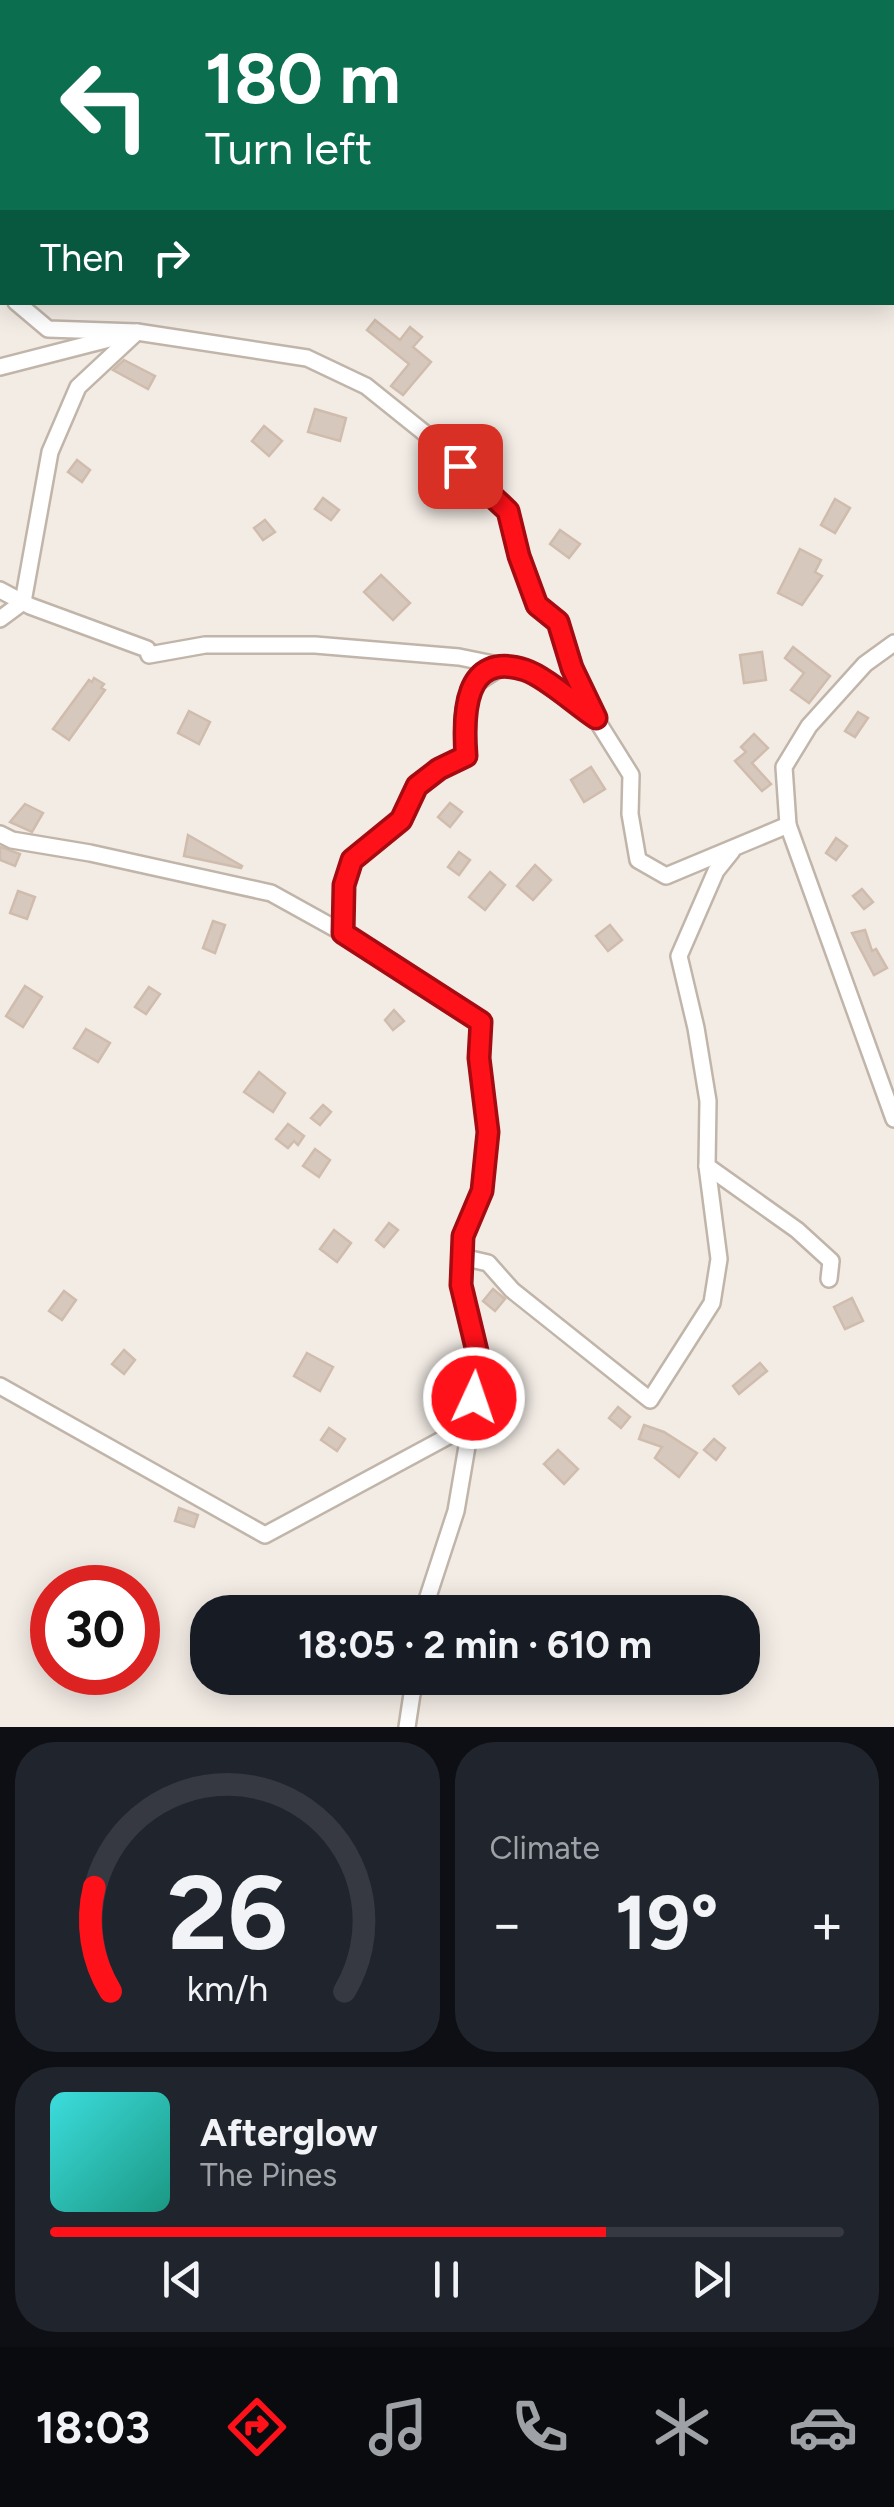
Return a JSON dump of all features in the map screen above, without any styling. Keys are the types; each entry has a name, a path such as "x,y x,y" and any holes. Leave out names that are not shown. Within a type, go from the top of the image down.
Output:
{"street":[{"path":"20,305 48,329 137,332 307,358 366,386 436,443 508,511 537,605 558,622 572,668 596,718 631,775 630,814 638,860 666,876 788,825"},
{"path":"0,366 137,332"},
{"path":"0,619 23,602 50,452 78,387 137,332"},
{"path":"0,590 147,649 149,655 204,645 315,645 460,657 528,671 596,718"},
{"path":"894,643 865,664 809,726 784,767 788,825 894,1119"},
{"path":"343,933 344,885 352,860 401,820 417,786 439,769 466,756 464,717 470,687 504,666"},
{"path":"0,821 17,841"},
{"path":"0,834 17,841 271,893 343,933 481,1022 479,1058 488,1132 482,1191 463,1236 461,1285 480,1364 456,1510 428,1595"},
{"path":"462,1257 488,1264 512,1290 650,1400 712,1303 718,1259 707,1166 708,1101 679,956 716,871 734,847"},
{"path":"707,1166 831,1261 829,1278"},
{"path":"0,1386 265,1536 456,1432 468,1432"},
{"path":"407,1727 412,1695"}],"building":[{"path":"375,320 400,340 410,327 422,337 413,347 431,362 403,395 391,386 409,364 367,330"},
{"path":"124,360 155,376 148,389 113,370"},
{"path":"315,409 346,418 340,441 308,432"},
{"path":"264,426 282,441 269,456 252,441"},
{"path":"77,460 90,470 82,482 68,472"},
{"path":"323,498 339,510 331,520 315,509"},
{"path":"835,499 850,508 835,533 821,525"},
{"path":"265,520 275,532 263,540 254,528"},
{"path":"560,530 580,544 569,558 550,544"},
{"path":"800,549 821,560 815,572 822,576 802,605 778,593"},
{"path":"381,575 410,603 393,620 364,592"},
{"path":"793,647 830,676 809,703 791,690 804,673 785,658"},
{"path":"762,652 766,680 744,683 740,655"},
{"path":"94,678 104,684 101,688 105,690 69,740 53,729"},
{"path":"189,711 210,722 199,744 178,733"},
{"path":"858,712 868,718 855,737 845,731"},
{"path":"754,734 768,748 752,763 771,784 762,791 735,761 746,752 741,747"},
{"path":"591,767 605,789 584,802 571,780"},
{"path":"450,803 462,812 450,827 438,817"},
{"path":"25,804 43,813 32,832 10,822"},
{"path":"188,835 242,866 241,868 184,856"},
{"path":"836,838 847,846 836,860 826,853"},
{"path":"0,847 20,854 15,866 0,860"},
{"path":"459,852 470,860 459,875 448,867"},
{"path":"535,865 551,880 533,900 517,886"},
{"path":"490,872 505,885 485,910 469,897"},
{"path":"862,889 873,902 864,909 853,896"},
{"path":"18,891 35,897 27,919 10,913"},
{"path":"213,921 225,925 215,953 203,948"},
{"path":"610,925 622,940 608,951 596,936"},
{"path":"865,930 872,951 876,949 887,968 874,975 852,933"},
{"path":"25,986 42,997 23,1027 6,1016"},
{"path":"149,987 160,994 146,1014 135,1007"},
{"path":"394,1010 404,1021 393,1030 385,1020"},
{"path":"86,1029 110,1043 98,1062 74,1048"},
{"path":"259,1072 285,1093 273,1112 244,1092"},
{"path":"323,1105 331,1112 320,1125 311,1118"},
{"path":"288,1124 304,1136 298,1145 294,1141 288,1148 276,1139"},
{"path":"315,1149 330,1160 319,1177 303,1166"},
{"path":"389,1223 398,1230 384,1247 376,1240"},
{"path":"334,1230 351,1243 337,1262 320,1249"},
{"path":"493,1289 505,1299 495,1311 483,1301"},
{"path":"64,1291 76,1300 62,1320 49,1311"},
{"path":"852,1298 863,1321 845,1329 834,1307"},
{"path":"124,1350 135,1360 124,1374 112,1364"},
{"path":"307,1353 333,1367 320,1391 294,1376"},
{"path":"760,1363 767,1371 739,1394 733,1386"},
{"path":"618,1407 630,1417 621,1428 609,1418"},
{"path":"644,1425 664,1432 697,1453 679,1477 655,1458 662,1447 639,1439"},
{"path":"329,1428 345,1439 337,1451 321,1440"},
{"path":"714,1439 725,1448 716,1460 704,1450"},
{"path":"558,1450 578,1469 564,1484 544,1464"},
{"path":"179,1508 198,1515 194,1527 175,1521"}],"route":[{"path":"460,466 508,511 537,605 558,622 572,668 596,718 528,671 504,666 488,673 470,687 464,717 466,756 439,769 417,786 401,820 352,860 344,885 343,933 481,1022 479,1058 488,1132 482,1191 463,1236 461,1285 480,1364 474,1398"}]}
